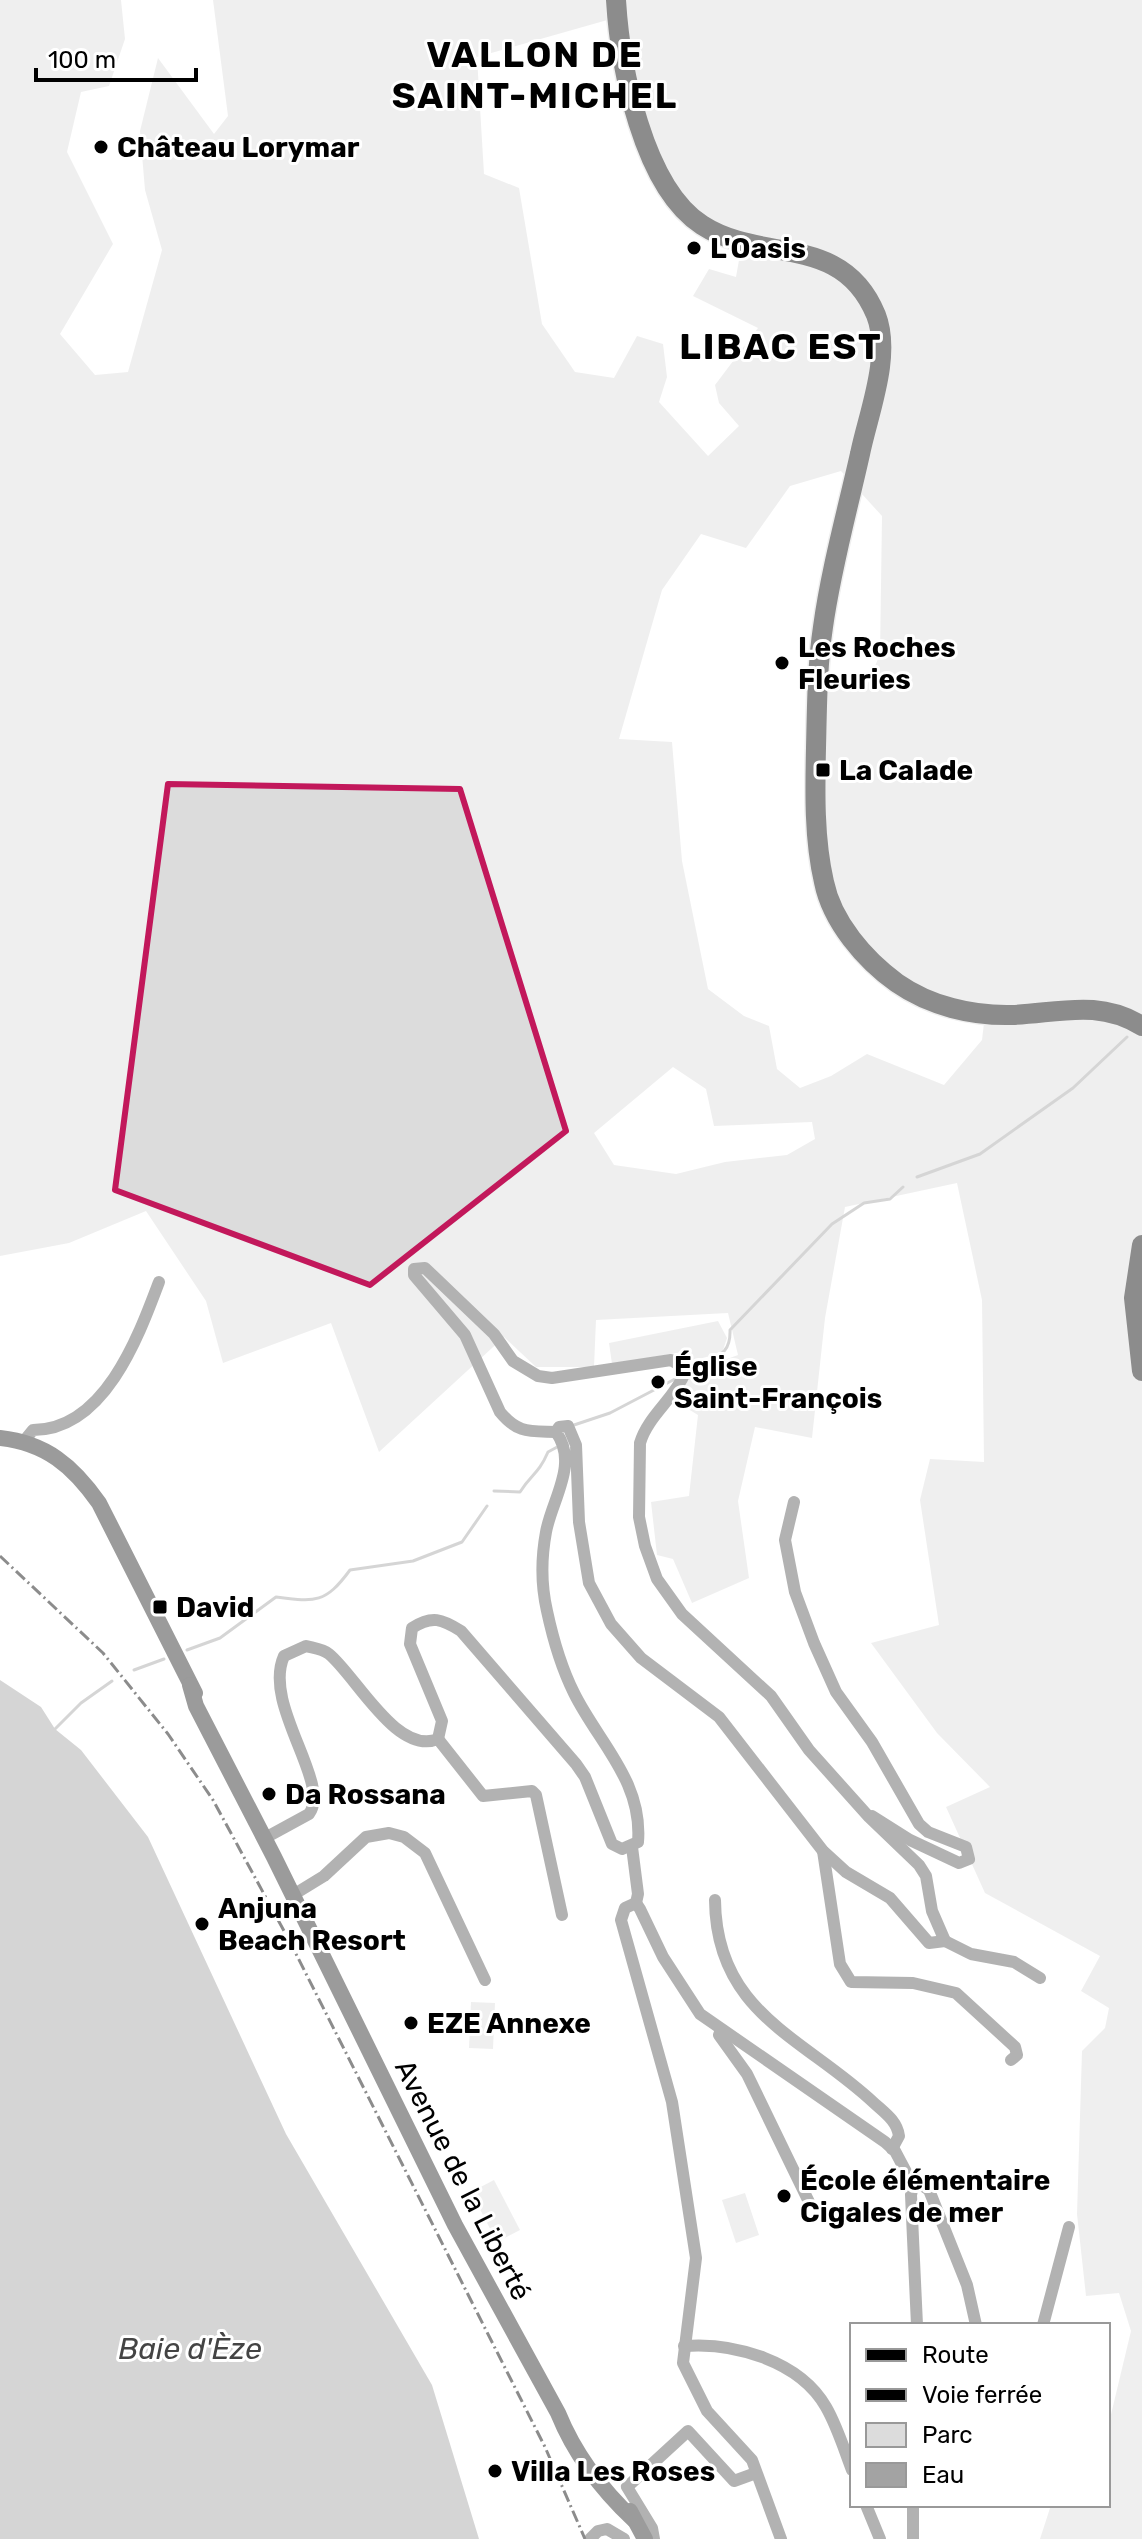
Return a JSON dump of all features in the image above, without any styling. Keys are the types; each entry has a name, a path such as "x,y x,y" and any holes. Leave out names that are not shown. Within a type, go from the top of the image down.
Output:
{"main road":[{"path":"616,0 619,30 641,129 653,163 674,199 693,218 719,234 813,256 836,267 863,292 880,328 877,373 823,625 815,780 824,882 838,916 869,958 898,984 937,1003 975,1013 1013,1015 1081,1007 1119,1015 1142,1026"},
{"path":"1119,1015 1142,1034"},
{"path":"1142,1245 1134,1298 1142,1371"},
{"name":"Avenue de la Liberté","path":"0,1438 24,1441 62,1460 91,1492 190,1685 196,1706 265,1838 455,2225 558,2413 568,2439 595,2478 634,2520 645,2539"}],"street":[{"path":"556,1432 529,1433 509,1423 500,1412 465,1335 414,1275 414,1269 425,1268 494,1334 513,1361 538,1376 552,1378 671,1360 683,1367 685,1373 680,1384 643,1432 640,1443 639,1517 657,1579 682,1614 771,1696 809,1750 869,1817 919,1865 926,1876 932,1911 945,1941"},
{"path":"24,1441 33,1430 51,1430 74,1422 86,1411 135,1347 159,1282"},
{"path":"556,1432 559,1427 568,1426 576,1445 579,1522 589,1583 596,1602 641,1658 719,1717 823,1851 846,1872 890,1898 929,1943 945,1941 971,1954 1002,1957 1040,1978"},
{"path":"438,1739 442,1721 410,1644 412,1628 432,1619 442,1620 461,1631 529,1707 585,1777 607,1837 622,1849 638,1842 639,1830 627,1779 575,1695 564,1671 542,1589 546,1530 566,1462 556,1432"},
{"path":"794,1502 785,1540 795,1592 836,1692 872,1742 919,1824 928,1832 966,1847 969,1859 959,1863 910,1840 880,1818 869,1817"},
{"path":"265,1838 309,1814 316,1797 278,1689 278,1670 284,1656 294,1649 306,1646 329,1654 380,1713 403,1733 420,1741 438,1739"},
{"path":"438,1739 483,1796 532,1791 536,1795 562,1915"},
{"path":"293,1895 324,1876 366,1837 389,1833 404,1837 425,1853 485,1980"},
{"path":"632,1847 638,1894 636,1903 689,2002 721,2030 818,2093 894,2150 913,2185 917,2323"},
{"path":"823,1851 840,1964 851,1982 913,1983 956,1993 1015,2047 1017,2055 1011,2060"},
{"path":"715,1900 715,1924 722,1946 753,2007 778,2030 840,2073 893,2121 899,2136 894,2150"},
{"path":"636,1903 625,1908 621,1920 672,2102 696,2258 689,2346 683,2363 713,2419 752,2460 781,2539"},
{"path":"721,2030 719,2035 747,2074 809,2202"},
{"path":"913,2185 919,2183 929,2190 967,2285 976,2323"},
{"path":"1044,2323 1069,2227"},
{"path":"689,2346 744,2353 796,2374 826,2407 850,2465"},
{"path":"654,2539 652,2528 627,2487 688,2431 734,2481 756,2473"},
{"path":"867,2507 880,2539"},
{"path":"913,2507 913,2539"},
{"path":"590,2539 598,2531 607,2529 624,2539"}],"highlighted area":[{"path":"168,784 460,789 566,1131 370,1285 115,1190"}],"green space":[{"path":"0,0 121,0 125,39 109,86 81,92 67,152 113,244 60,334 95,375 128,372 162,250 145,190 140,131 158,58 214,134 228,116 213,0 1142,0 1142,2539 1040,2539 1050,2507 1110,2507 1110,2419 1131,2331 1119,2293 1086,2296 1077,2214 1082,2051 1105,2028 1109,2008 1081,1991 1100,1956 985,1893 946,1807 990,1787 937,1733 871,1643 939,1625 920,1500 930,1459 984,1462 982,1300 957,1183 845,1207 825,1318 812,1438 755,1427 738,1501 749,1578 692,1603 673,1559 657,1555 651,1502 689,1496 698,1415 675,1401 691,1372 738,1355 728,1313 596,1320 594,1367 536,1367 504,1337 379,1452 331,1323 223,1363 206,1301 146,1211 69,1243 0,1256","holes":["625,15 640,96 656,150 683,197 703,215 744,232 736,277 709,269 693,296 758,328 715,385 719,403 739,426 708,456 659,402 667,377 663,344 637,336 614,378 575,372 542,324 519,188 484,174 477,57","841,471 882,516 880,654 866,688 827,682 823,780 824,830 830,878 838,904 851,928 888,966 935,992 986,1006 982,1040 944,1085 867,1054 831,1076 800,1088 777,1069 769,1026 744,1016 708,989 682,861 672,742 619,739 662,590 701,534 746,548 790,486","673,1067 706,1089 714,1126 812,1122 815,1139 787,1155 725,1162 676,1174 614,1165 594,1133"]},
{"path":"718,1321 727,1338 722,1353 691,1361 683,1352 612,1364 609,1343"},
{"path":"471,2002 495,2003 493,2049 469,2048"},
{"path":"494,2180 520,2230 497,2242 471,2192"},
{"path":"745,2193 759,2235 736,2243 722,2200"}],"water":[{"name":"Baie d'Èze","path":"0,1680 41,1707 55,1729 81,1750 148,1837 286,2134 432,2385 479,2539 0,2539"}],"waterway":[{"path":"917,1177 980,1154 1073,1088 1127,1037"},
{"path":"694,1369 724,1351 730,1339 730,1330 832,1224 864,1203 890,1199 903,1187"},
{"path":"574,1425 610,1413 675,1379"},
{"path":"494,1491 520,1492 548,1452 559,1446"},
{"path":"187,1650 220,1638 276,1597 300,1600 318,1598 333,1589 350,1570 413,1561 462,1542 487,1506"},
{"path":"134,1670 164,1659"},
{"path":"55,1729 81,1703 112,1681"}],"railway":[{"path":"0,1556 103,1653 168,1734 213,1800 290,1942 545,2447 585,2539"}],"place":[{"name":"Château Lorymar","path":"101,147"},
{"name":"L'Oasis","path":"694,248"},
{"name":"Les Roches Fleuries","path":"782,663"},
{"name":"La Calade","path":"823,770"},
{"name":"Église Saint-François","path":"658,1382"},
{"name":"David","path":"160,1607"},
{"name":"Da Rossana","path":"269,1794"},
{"name":"Anjuna Beach Resort","path":"202,1924"},
{"name":"EZE Annexe","path":"411,2023"},
{"name":"École élémentaire Cigales de mer","path":"784,2196"},
{"name":"Villa Les Roses","path":"495,2471"}],"district":[{"name":"VALLON DE SAINT-MICHEL","path":"535,74"},
{"name":"LIBAC EST","path":"781,346"}]}
